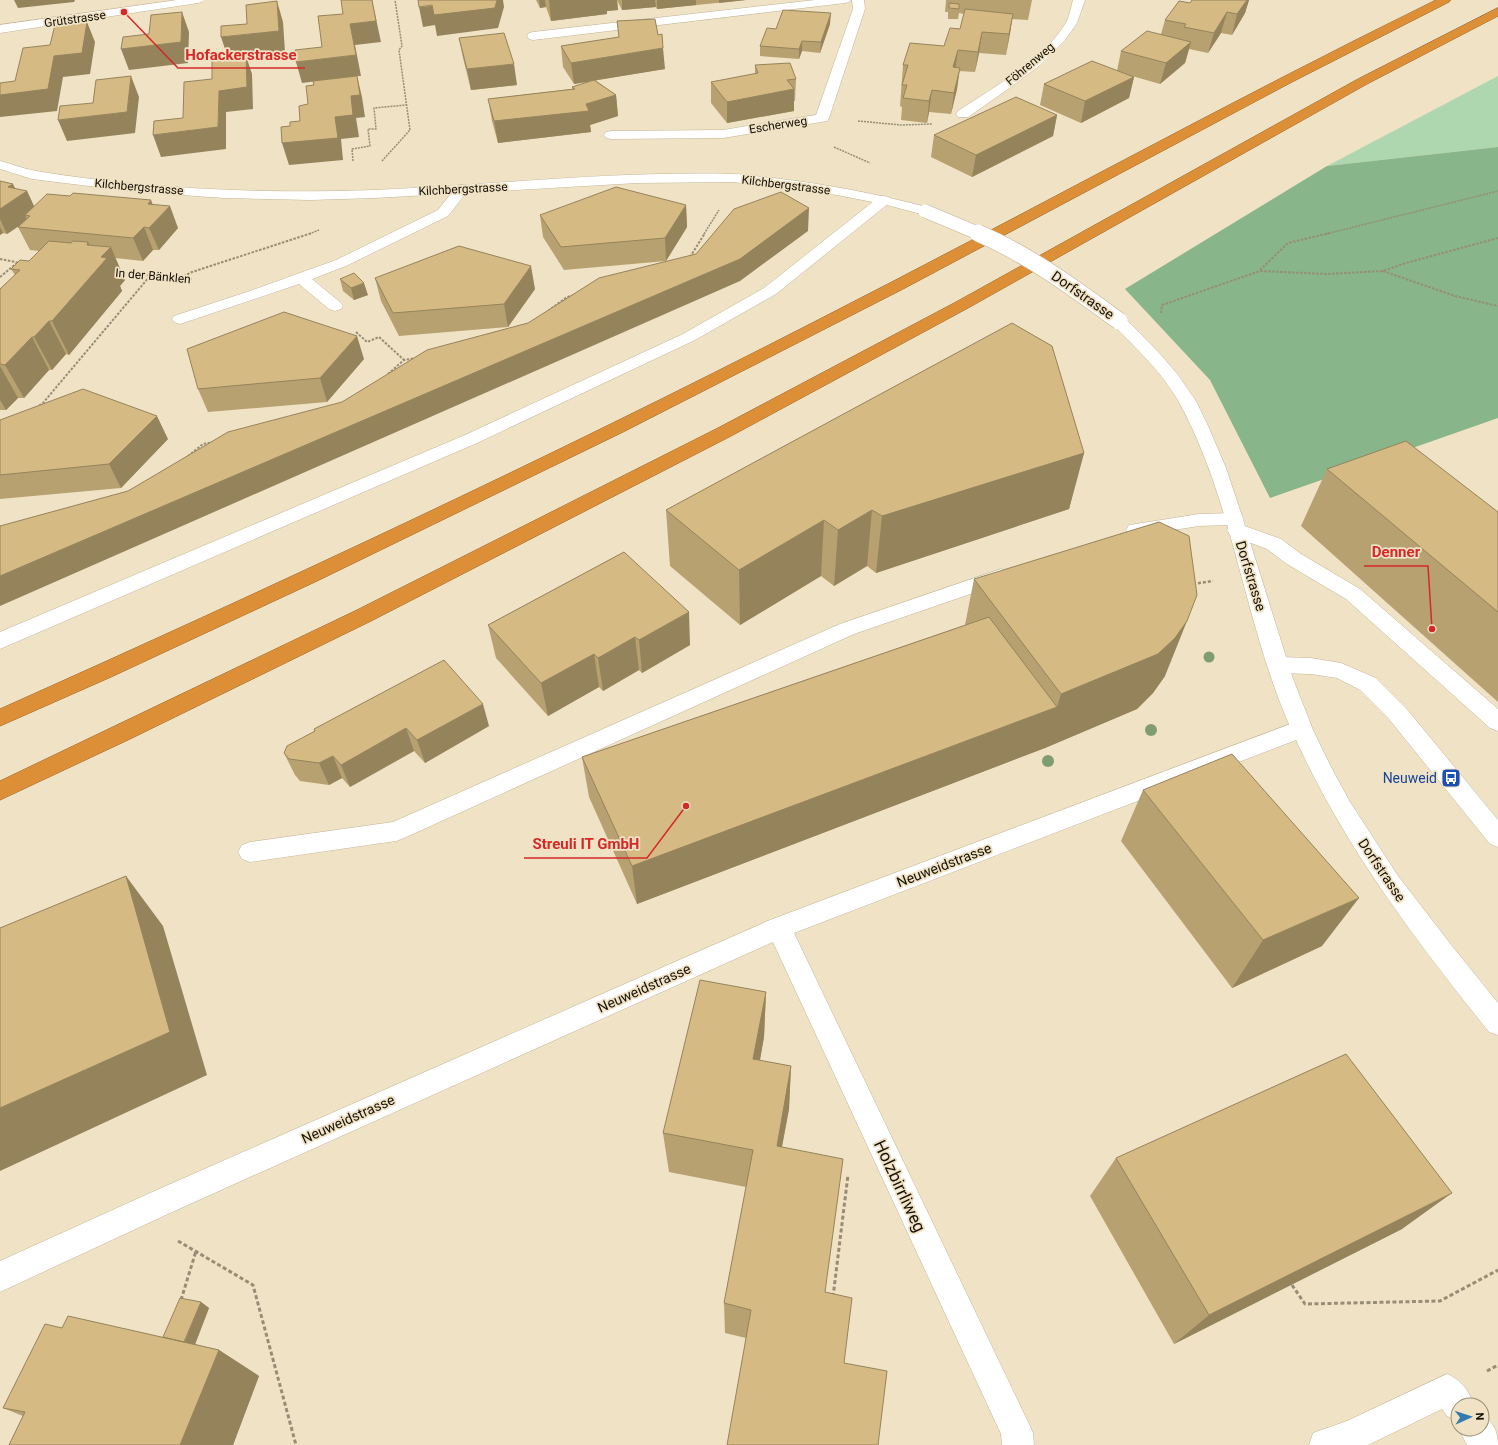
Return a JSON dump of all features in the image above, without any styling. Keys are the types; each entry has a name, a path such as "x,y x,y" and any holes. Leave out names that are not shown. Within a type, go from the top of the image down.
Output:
{"highway":[{"path":"0,718 143,654 409,528 677,398 952,258 1122,165 1328,58 1445,0"},
{"path":"0,791 280,657 672,459 963,305 1364,81 1498,11"}],"street":[{"name":"Grütstrasse","path":"0,28 124,12 198,0"},
{"path":"533,36 846,0"},
{"name":"Escherweg","path":"611,135 723,134 827,118 859,9 858,0"},
{"name":"Föhrenweg","path":"963,114 1018,77 1051,49 1072,22 1079,0"},
{"name":"Kilchbergstrasse","path":"0,165 32,175 138,188 232,194 310,196 375,194 637,179 733,178 790,184 884,200 925,211"},
{"path":"180,319 256,294 342,263 443,213 462,189"},
{"path":"0,641 470,439 689,337 770,291 884,200"},
{"name":"Dorfstrasse","path":"925,211 995,241 1065,281 1119,321 1157,360 1186,399 1210,449 1236,524 1278,665 1301,729 1319,768 1344,813 1389,883 1498,1023"},
{"path":"301,278 335,306"},
{"path":"1117,536 1135,530 1198,520 1236,524 1274,544 1294,559 1353,594 1498,722"},
{"path":"250,852 396,831 847,629 1020,570"},
{"path":"1278,665 1311,666 1341,671 1368,684 1397,713 1498,837"},
{"name":"Neuweidstrasse","path":"0,1277 160,1203 779,928 1301,729"},
{"name":"Holzbirrliweg","path":"779,928 1017,1433 1018,1445"},
{"path":"1325,1445 1353,1435 1447,1390 1452,1397"}],"path":[{"path":"375,194 367,180 410,130 399,50 402,46 395,0"},
{"path":"375,169 353,166 352,149 370,146 368,130 376,129 374,108 406,105"},
{"path":"872,164 831,146 826,137 827,118 901,126 938,124 963,114"},
{"path":"688,260 715,219 733,178"},
{"path":"1260,270 1288,243 1498,191"},
{"path":"180,278 192,272 293,240 322,229"},
{"path":"1119,321 1146,321 1160,317 1162,305 1260,270 1326,274 1382,271 1498,238"},
{"path":"0,259 17,263 25,263"},
{"path":"0,277 17,263"},
{"path":"1382,271 1455,296 1498,306"},
{"name":"In der Bänklen","path":"118,273 210,281 256,294"},
{"path":"30,411 43,403 150,276"},
{"path":"542,315 567,297 582,293"},
{"path":"386,376 404,360 420,357"},
{"path":"185,458 203,444 218,441"},
{"path":"1187,584 1216,581"},
{"path":"833,1302 849,1167"},
{"path":"160,1203 168,1235 253,1286 296,1445"},
{"path":"179,1308 196,1251"},
{"path":"1292,1285 1306,1304 1440,1301 1498,1270"}],"green space":[{"path":"1498,76 1498,147 1327,166"},
{"path":"1498,147 1498,418 1270,498 1210,380 1125,289 1327,166"}],"building":[{"path":"341,0 372,0 376,21 350,24 356,55 296,62 295,50 322,47 318,16 343,14"},
{"path":"418,0 497,0 495,8 434,15 432,5 419,7"},
{"path":"1192,0 1247,0 1237,14 1227,12 1214,33 1184,27 1186,24 1165,20 1179,1 1190,3"},
{"path":"277,1 279,31 221,37 221,26 247,24 246,5"},
{"path":"949,3 959,4 959,9 949,8"},
{"path":"965,9 1013,14 1009,34 982,32 978,52 958,50 953,67 960,68 954,93 932,90 929,101 903,98 907,85 902,85 908,65 903,65 910,43 944,46 950,28 960,29"},
{"path":"783,10 831,13 821,42 802,41 799,49 760,46 767,28 776,29"},
{"path":"182,12 181,42 121,49 123,37 149,34 151,15"},
{"path":"655,19 658,35 662,34 663,48 571,63 561,46 619,37 617,21"},
{"path":"87,22 82,53 54,56 48,89 0,95 0,83 15,81 23,48 50,45 55,25"},
{"path":"1147,31 1191,42 1166,63 1121,51"},
{"path":"504,33 514,64 467,69 459,38"},
{"path":"246,53 247,87 219,91 218,127 153,135 154,121 183,118 184,82 212,79 212,57"},
{"path":"1092,61 1134,77 1085,101 1044,84"},
{"path":"790,63 796,79 787,80 794,89 727,102 711,82 758,73 755,65"},
{"path":"131,76 127,112 58,120 60,106 93,103 96,80"},
{"path":"357,76 360,95 351,96 353,115 335,117 338,138 282,143 281,127 290,126 290,122 300,121 299,106 308,104 306,86 314,85 313,81"},
{"path":"594,80 616,95 586,104 589,111 494,121 488,99 575,89 572,87"},
{"path":"1016,97 1057,115 976,155 934,135"},
{"path":"0,181 13,184 8,187 27,191 0,209"},
{"path":"616,187 686,205 665,238 561,247 540,215"},
{"path":"781,192 809,208 740,259 0,576 0,526 128,491 228,432 342,402 427,350 528,323 599,278 696,254 734,209"},
{"path":"73,193 151,200 148,204 170,206 149,228 144,227 133,238 18,227 30,216 25,215 47,194 70,196"},
{"path":"49,241 71,243 73,241 88,242 87,245 111,247 101,257 107,258 52,321 49,321 5,365 0,364 0,289 20,270 11,269 20,260 29,261"},
{"path":"459,246 531,266 504,304 393,313 375,278"},
{"path":"354,273 364,283 351,288 340,279"},
{"path":"284,312 357,336 320,378 198,389 187,349"},
{"path":"1012,323 1052,346 1084,453 882,516 872,510 838,530 824,520 739,570 666,510"},
{"path":"83,389 157,416 109,464 0,475 0,420"},
{"path":"1406,441 1498,512 1498,612 1327,469"},
{"path":"1159,522 1189,536 1197,595 1187,621 1175,638 1158,654 1061,694 974,579"},
{"path":"624,552 689,612 639,640 635,637 598,658 594,654 541,683 488,625"},
{"path":"989,617 1057,707 632,866 582,757"},
{"path":"444,660 483,704 417,740 406,728 341,765 333,756 319,763 289,759 284,753 287,746 315,731 314,729"},
{"path":"1232,754 1359,898 1263,940 1143,790"},
{"path":"126,876 170,1032 0,1108 0,928"},
{"path":"700,980 766,992 753,1059 791,1066 777,1146 843,1159 825,1292 852,1298 844,1363 887,1371 878,1445 727,1445 751,1310 724,1303 753,1150 663,1133"},
{"path":"1346,1054 1452,1193 1209,1315 1116,1158"},
{"path":"180,1298 201,1302 184,1342 163,1337"},
{"path":"68,1316 219,1350 180,1445 9,1445 25,1412 3,1408 45,1324 62,1328"}],"place":[{"name":"Hofackerstrasse","path":"124,12"},
{"name":"Denner","path":"1432,629"},
{"name":"Neuweid","path":"1451,778"},
{"name":"Streuli IT GmbH","path":"686,806"}]}
